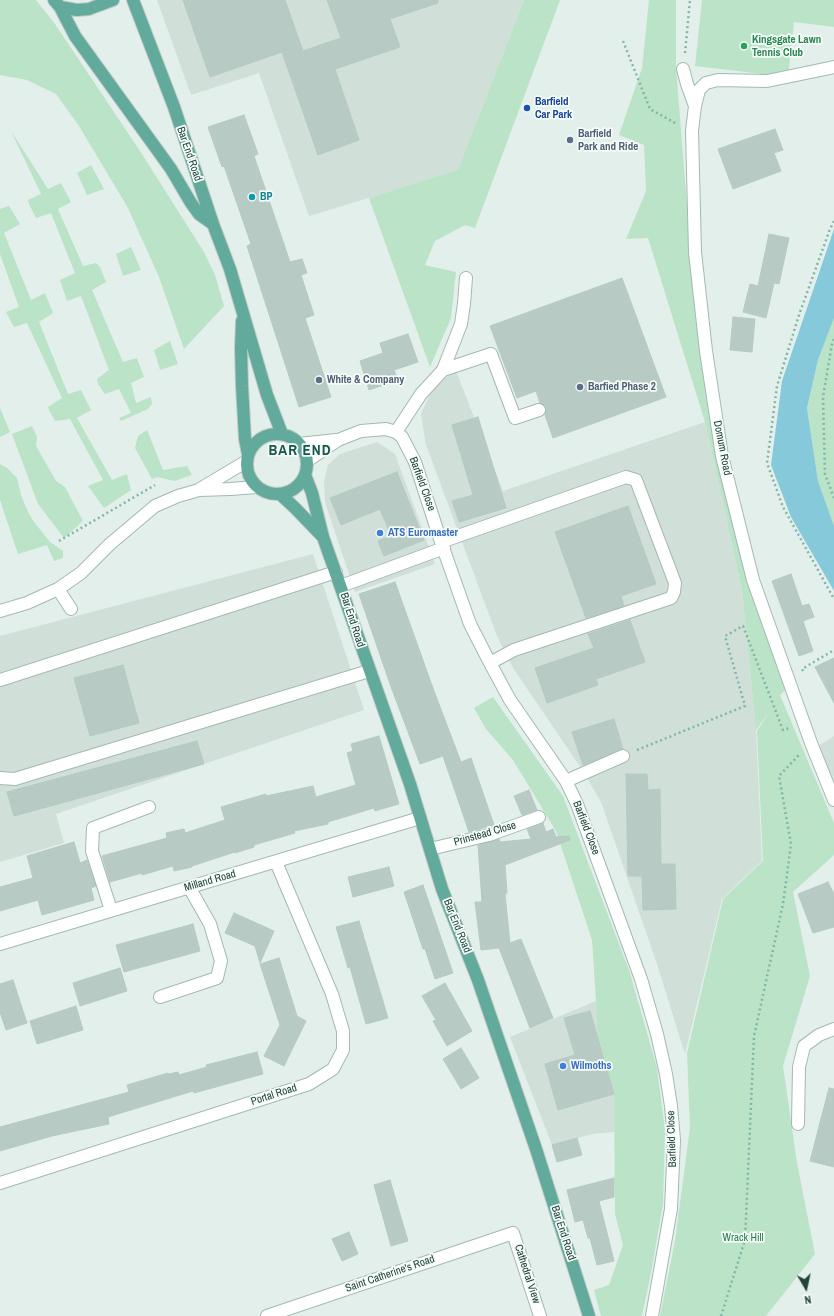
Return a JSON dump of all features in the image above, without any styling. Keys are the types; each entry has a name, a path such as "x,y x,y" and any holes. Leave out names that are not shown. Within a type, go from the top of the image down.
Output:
{"main road":[{"path":"57,3 78,10 89,9 113,0"},
{"name":"Bar End Road","path":"133,0 174,107 213,224 230,269 267,395 282,434"},
{"path":"57,3 75,36 170,169 191,203 199,214 213,224"},
{"name":"Bar End Road","path":"242,310 242,386 247,457"},
{"path":"282,434 292,438 300,444 305,452 307,461 305,474 301,482 288,492 280,494 268,493 257,487 250,478 247,457 252,446 258,440 266,436 282,434"},
{"name":"Bar End Road","path":"305,474 312,493 323,537 410,784 444,894 478,980 536,1149 588,1316"},
{"name":"Bar End Road","path":"280,494 323,537"}],"street":[{"name":"Domum Road","path":"834,67 767,80 718,80 706,83 699,90 695,106 692,131 695,252 708,364 722,456 753,580 810,743 834,800"},
{"path":"683,69 695,106"},
{"path":"307,461 338,440 361,431 386,429 396,432 420,394 443,370 461,324 466,278"},
{"path":"443,370 490,354 515,418 538,410"},
{"name":"Barfield Close","path":"396,432 407,445 415,462 470,624 510,700 566,781 578,804 641,979 657,1034 666,1074 674,1140 671,1209 652,1316"},
{"path":"300,444 338,440"},
{"path":"199,490 247,457"},
{"path":"341,586 442,545 626,477 636,480 675,583 674,592 671,598 514,650 490,663"},
{"path":"0,611 27,603 58,589 82,573 110,544 155,506 178,496 199,490 257,487"},
{"path":"0,680 336,572"},
{"path":"58,589 70,609"},
{"path":"0,778 15,779 370,671"},
{"path":"566,781 623,756"},
{"path":"111,910 92,851 93,828 149,807"},
{"name":"Prinstead Close","path":"430,849 489,835 539,817"},
{"name":"Milland Road","path":"0,944 420,818"},
{"name":"Portal Road","path":"0,1182 309,1084 333,1070 343,1050 343,1031 332,994 276,862"},
{"path":"160,997 217,978 221,961 210,924 189,887"},
{"path":"798,1124 799,1067 804,1046 819,1035 834,1028"},
{"name":"Saint Catherine's Road","path":"267,1316 513,1233"},
{"name":"Cathedral View","path":"513,1233 540,1316"}],"path":[{"path":"683,69 690,0"},
{"path":"623,41 650,109 685,129 692,131"},
{"path":"834,221 799,315 776,386 767,463 783,507 834,599"},
{"path":"834,339 823,396 825,474 834,498"},
{"path":"58,541 155,485"},
{"path":"623,756 745,706 725,636 743,626 783,730 804,726"},
{"path":"721,1316 745,1240 746,1182 754,1036 783,904 791,844 780,776 810,743"}],"shaded area":[{"path":"157,0 524,0 458,171 309,216 259,73 191,95"},
{"path":"456,371 503,491 705,422 742,590 756,730 762,861 722,899 685,1054 657,964 601,802 579,765 513,668 497,636 426,445 421,414 434,385"},
{"name":"ATS Euromaster","path":"377,442 395,454 435,564 355,592 325,502 324,482 328,465 340,454"},
{"path":"313,554 364,710 56,814 64,843 0,862 0,636"},
{"path":"834,736 834,779 817,747"},
{"name":"Wilmoths","path":"596,1001 597,1033 614,1094 614,1132 593,1134 552,1145 510,1037"}],"green space":[{"path":"0,0 36,0 55,24 140,151 204,252 215,275 224,306 184,349 159,277 128,208 79,126 56,94 27,80 0,75"},
{"path":"524,0 560,0 475,228 465,225 435,241 425,265 456,272 451,318 430,367 369,198 458,170"},
{"name":"Wrack Hill","path":"649,0 676,0 676,67 691,256 700,350 716,456 754,564 790,686 780,695 834,823 834,855 793,892 810,976 783,1066 797,1163 815,1254 766,1316 660,1316 675,1241 690,1128 687,1053 723,899 763,861 757,731 771,709 756,730 742,590 705,422 648,238 626,239 646,191 644,145 619,135 642,68"},
{"name":"Kingsgate Lawn Tennis Club","path":"702,0 834,0 834,27 794,22 788,77 695,66"},
{"path":"11,131 48,189 61,183 71,202 58,209 83,266 96,263 100,267 106,282 92,290 123,362 137,358 144,377 131,383 136,403 151,397 152,404 148,409 121,421 119,418 131,413 119,389 105,394 98,384 97,379 109,370 81,296 67,301 60,280 75,273 51,213 36,218 29,204 28,200 41,194"},
{"path":"91,165 104,189 87,195 77,173"},
{"path":"9,206 20,224 4,233 31,300 45,293 53,313 39,322 68,394 81,390 91,410 77,418 112,480 127,474 131,490 104,508 88,486 103,480 70,419 55,421 50,412 48,407 62,398 27,323 14,327 6,312 19,307 0,254 0,209"},
{"path":"131,247 141,270 123,276 116,254"},
{"path":"834,318 834,526 818,481 807,408 818,360"},
{"path":"170,341 178,364 160,370 154,350"},
{"path":"0,408 10,432 0,437"},
{"path":"32,426 37,437 36,446 56,481 65,487 83,521 64,538 38,504 12,434"},
{"path":"147,430 163,470 187,466 192,475 174,481 158,477 152,479 135,448 138,436"},
{"path":"0,464 7,468 17,478 21,495 28,512 50,542 63,551 63,558 54,561 47,545 18,554 0,500"},
{"path":"493,697 563,796 630,973 657,1068 665,1130 663,1204 642,1316 601,1316 594,1290 609,1285 623,1245 615,1214 614,1094 597,1033 592,940 556,831 513,760 486,729 474,708"}],"water":[{"path":"834,229 834,318 818,360 807,408 818,481 834,526 834,591 791,517 771,465 782,381"}],"building":[{"path":"183,0 285,0 303,51 341,38 327,0 438,0 438,3 390,19 400,47 335,69 359,140 318,155 282,52 210,77"},
{"path":"244,115 258,154 254,156 290,262 302,259 307,273 301,275 314,315 305,318 331,397 299,407 247,246 251,244 224,166 222,167 208,127"},
{"path":"775,129 783,150 774,153 781,171 733,189 718,149"},
{"path":"769,234 789,238 779,284 774,283 766,318 743,312 750,284 758,286"},
{"path":"622,278 666,397 553,438 545,415 546,407 540,403 536,391 517,398 490,326"},
{"path":"733,317 755,319 752,352 730,350"},
{"path":"408,334 418,362 394,370 398,380 369,390 360,361 383,353 380,343"},
{"path":"478,417 506,508 459,522 452,501 473,495 452,425"},
{"path":"397,472 424,540 384,556 378,541 391,536 380,509 341,525 330,498"},
{"path":"628,506 656,584 621,596 624,606 586,618 555,532"},
{"path":"791,574 802,606 809,604 814,617 803,621 813,651 799,656 772,581"},
{"path":"395,582 461,762 471,758 494,825 469,832 443,756 420,764 390,684 359,594"},
{"path":"630,620 645,662 596,679 598,685 547,703 535,668 594,648 588,634"},
{"path":"834,658 834,703 815,667"},
{"path":"123,665 139,723 90,736 74,678"},
{"path":"614,719 623,749 583,765 572,732"},
{"path":"379,736 399,804 375,811 374,808 328,822 328,824 294,831 295,833 254,845 254,847 192,867 174,871 173,866 110,882 102,856 167,838 166,833 184,829 185,833 225,820 221,807 266,794 266,796 313,786 316,797 356,785 347,753 353,751 351,744"},
{"path":"197,741 204,764 14,816 7,792"},
{"path":"626,774 647,774 648,790 660,789 661,864 675,864 676,909 643,910 642,876 628,876"},
{"path":"529,790 537,810 522,815 514,796"},
{"path":"543,823 546,832 553,829 556,837 569,836 570,840 505,865 507,893 505,894 510,943 521,939 553,1018 530,1028 499,948 481,950 475,902 482,902 478,845 499,839 500,842 531,839 527,829"},
{"path":"74,842 80,863 87,860 96,886 91,888 94,900 42,915 38,900 0,911 0,887 33,878 27,856"},
{"path":"389,867 394,886 353,897 348,877"},
{"path":"828,882 834,894 834,927 813,933 798,894"},
{"path":"423,885 453,973 435,979 425,949 423,949 404,892"},
{"path":"234,913 274,931 260,963 255,946 225,933"},
{"path":"359,921 388,1018 366,1024 350,967 348,968 336,927"},
{"path":"193,924 200,951 124,972 116,945"},
{"path":"279,958 297,1016 306,1021 284,1066 264,1056 280,1025 260,964"},
{"path":"120,968 127,991 80,1006 73,983"},
{"path":"13,980 27,1023 6,1030 0,1012 0,984"},
{"path":"445,983 472,1031 447,1046 433,1021 436,1020 422,996"},
{"path":"76,1006 83,1030 37,1044 30,1021"},
{"path":"590,1011 614,1094 558,1110 545,1064 575,1055 564,1018"},
{"path":"461,1048 479,1078 461,1089 443,1059"},
{"path":"257,1052 263,1074 194,1093 193,1091 108,1117 109,1124 52,1136 0,1151 0,1127 129,1092 127,1085 168,1073 178,1072 179,1075 207,1067 206,1065"},
{"path":"829,1088 834,1089 834,1167 810,1161"},
{"path":"577,1138 582,1155 557,1162 552,1145"},
{"path":"614,1178 614,1197 599,1201 614,1261 597,1265 590,1238 588,1238 583,1220 575,1222 567,1190"},
{"path":"390,1180 408,1241 391,1246 374,1185"},
{"path":"349,1232 358,1254 342,1261 332,1239"}],"place":[{"name":"Kingsgate Lawn Tennis Club","path":"744,46"},
{"name":"Barfield Car Park","path":"527,108"},
{"name":"Barfield Park and Ride","path":"570,140"},
{"name":"BP","path":"252,197"},
{"name":"White & Company","path":"319,380"},
{"name":"Barfied Phase 2","path":"580,387"},
{"name":"ATS Euromaster","path":"380,533"},
{"name":"Wilmoths","path":"563,1066"}],"district":[{"name":"BAR END","path":"300,451"}]}
